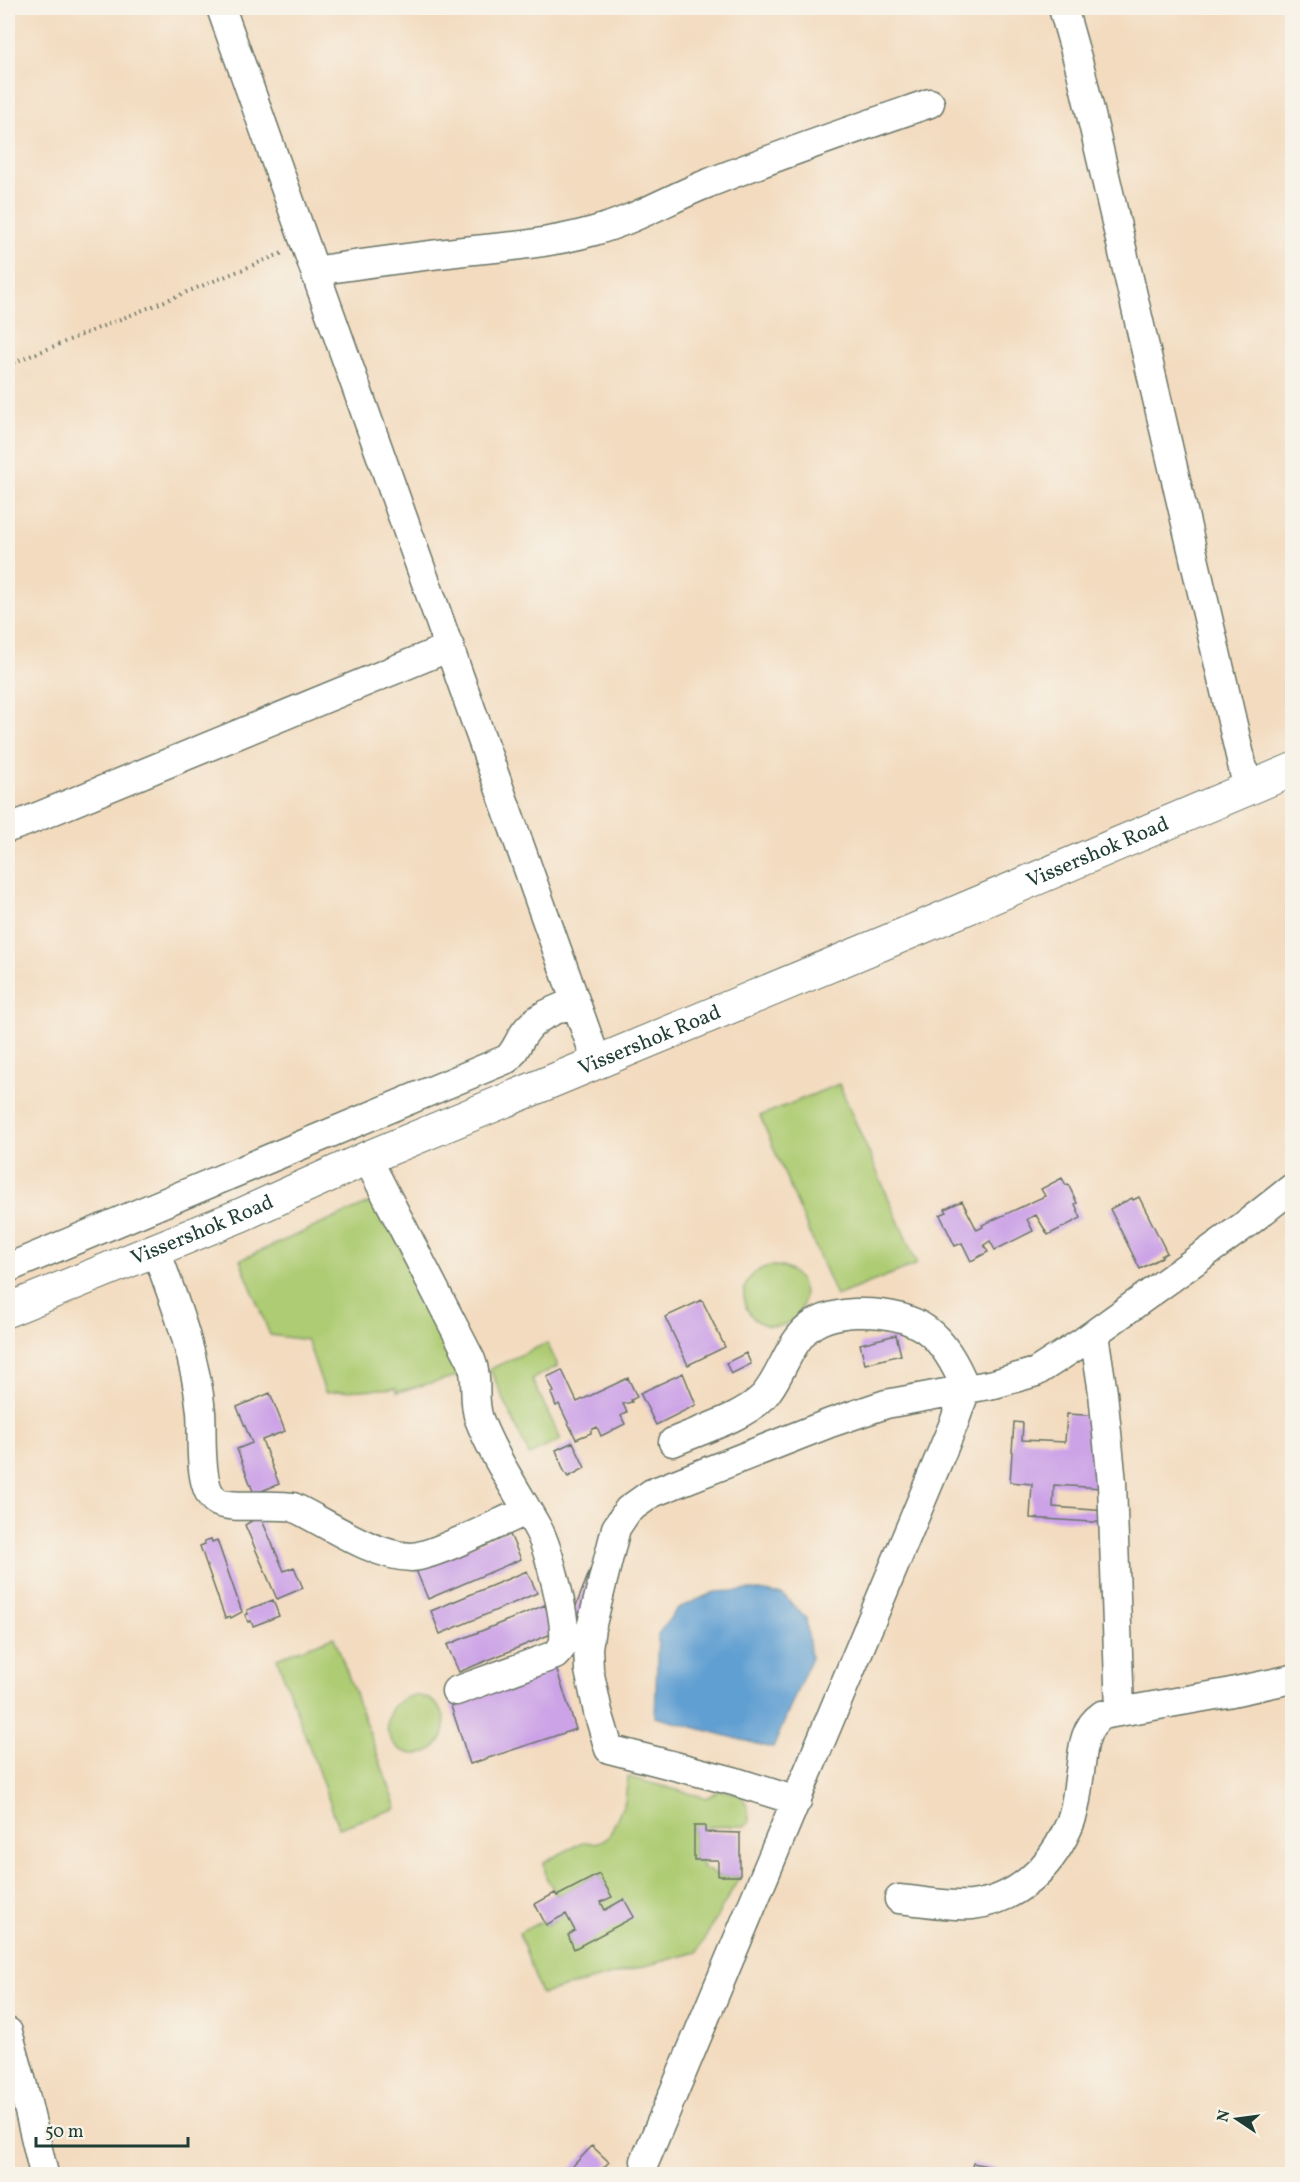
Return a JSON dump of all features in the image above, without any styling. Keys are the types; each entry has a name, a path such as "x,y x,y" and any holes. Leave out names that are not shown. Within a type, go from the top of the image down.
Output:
{"main road":[{"name":"Vissershok Road","path":"8,1310 154,1248 241,1215 367,1158 1293,770"}],"street":[{"path":"221,8 597,1062"},
{"path":"1063,8 1091,115 1248,790"},
{"path":"315,271 568,238 642,214 708,184 819,142 930,104"},
{"path":"8,828 450,647"},
{"path":"8,1268 507,1059 535,1020 575,1002"},
{"path":"367,1158 471,1360 475,1371 475,1401 480,1420 504,1474 538,1529 549,1556 564,1629 562,1648 555,1655 456,1691"},
{"path":"797,1801 733,1781 609,1749 591,1682 588,1648 611,1542 621,1518 638,1501 677,1482 830,1423 886,1404 994,1384 1036,1372 1094,1334 1293,1188"},
{"path":"154,1248 169,1286 193,1366 201,1412 204,1479 209,1494 217,1501 226,1505 280,1504 293,1507 381,1550 412,1557 430,1552 526,1511"},
{"path":"645,2162 950,1434 966,1389 946,1349 938,1340 917,1325 884,1313 839,1315 827,1318 805,1330 763,1396 746,1409 673,1442"},
{"path":"1094,1334 1103,1393 1112,1484 1120,1711"},
{"path":"899,1899 969,1905 993,1902 1033,1879 1068,1828 1076,1800 1084,1739 1090,1726 1102,1715 1293,1679"},
{"path":"8,2032 44,2175"}],"path":[{"path":"8,365 306,244"}],"green space":[{"path":"839,1084 917,1264 836,1296 760,1116"},
{"path":"378,1199 461,1375 397,1392 396,1388 325,1392 307,1340 270,1335 240,1260"},
{"path":"774,1266 791,1271 799,1279 804,1296 799,1313 791,1321 774,1326 757,1321 749,1313 744,1296 749,1279 757,1271"},
{"path":"547,1343 558,1366 532,1379 561,1440 529,1455 490,1369"},
{"path":"334,1637 397,1808 339,1828 277,1658"},
{"path":"416,1696 427,1698 440,1709 445,1725 443,1736 432,1749 416,1754 405,1752 392,1741 387,1725 389,1714 400,1701"},
{"path":"628,1777 707,1798 720,1790 741,1795 748,1808 749,1823 745,1826 694,1827 694,1860 702,1860 702,1867 718,1876 740,1876 697,1952 541,1994 519,1933 544,1920 547,1925 566,1914 575,1931 568,1936 575,1948 624,1900 605,1910 601,1902 611,1896 599,1874 557,1896 546,1877 544,1862 583,1842 596,1843 608,1838 625,1801"}],"water":[{"path":"753,1590 783,1595 806,1618 811,1658 773,1748 655,1717 658,1634 678,1608 715,1592"}],"building":[{"path":"1062,1178 1066,1185 1068,1184 1081,1218 1048,1235 1036,1215 1027,1219 1033,1231 995,1250 990,1241 984,1245 988,1252 971,1261 962,1243 955,1246 940,1215 947,1212 945,1209 962,1201 977,1230 983,1227 982,1225 1045,1196 1041,1189"},
{"path":"1139,1197 1167,1253 1140,1269 1110,1209"},
{"path":"702,1300 725,1347 688,1365 665,1317"},
{"path":"896,1335 901,1355 865,1364 860,1344"},
{"path":"746,1353 751,1364 731,1374 726,1363"},
{"path":"562,1370 577,1402 628,1378 637,1397 631,1400 632,1402 623,1404 627,1412 621,1416 625,1424 601,1436 597,1427 591,1430 591,1433 576,1439 559,1404 556,1406 551,1393 554,1392 547,1377"},
{"path":"683,1373 696,1405 656,1425 640,1393"},
{"path":"270,1393 285,1431 262,1440 279,1484 254,1494 237,1449 252,1443 237,1407"},
{"path":"1067,1414 1101,1416 1102,1488 1054,1485 1053,1507 1107,1511 1107,1523 1030,1518 1032,1484 1010,1482 1014,1422 1023,1423 1022,1440 1065,1442"},
{"path":"573,1442 585,1468 568,1477 556,1450"},
{"path":"256,1518 261,1518 284,1571 294,1567 303,1588 277,1599 245,1525"},
{"path":"508,1530 521,1559 428,1599 416,1570"},
{"path":"211,1539 212,1542 217,1540 242,1612 231,1618 230,1616 225,1618 200,1546 205,1544 204,1541"},
{"path":"590,1570 602,1575 585,1621 572,1616"},
{"path":"527,1571 537,1593 440,1634 431,1611"},
{"path":"273,1600 279,1616 253,1626 251,1621 248,1622 245,1615 248,1614 247,1610"},
{"path":"545,1605 556,1632 459,1672 447,1645"},
{"path":"555,1665 576,1729 470,1764 449,1700"},
{"path":"694,1826 705,1826 705,1832 740,1833 740,1876 718,1876 718,1860 694,1860"},
{"path":"599,1874 612,1897 601,1902 605,1910 624,1899 634,1917 574,1949 568,1935 575,1931 566,1914 546,1925 535,1904 555,1893 557,1896"},
{"path":"592,2146 609,2162 597,2174 578,2174 571,2168"},
{"path":"973,2163 997,2168 996,2174 967,2174 970,2173"}]}
